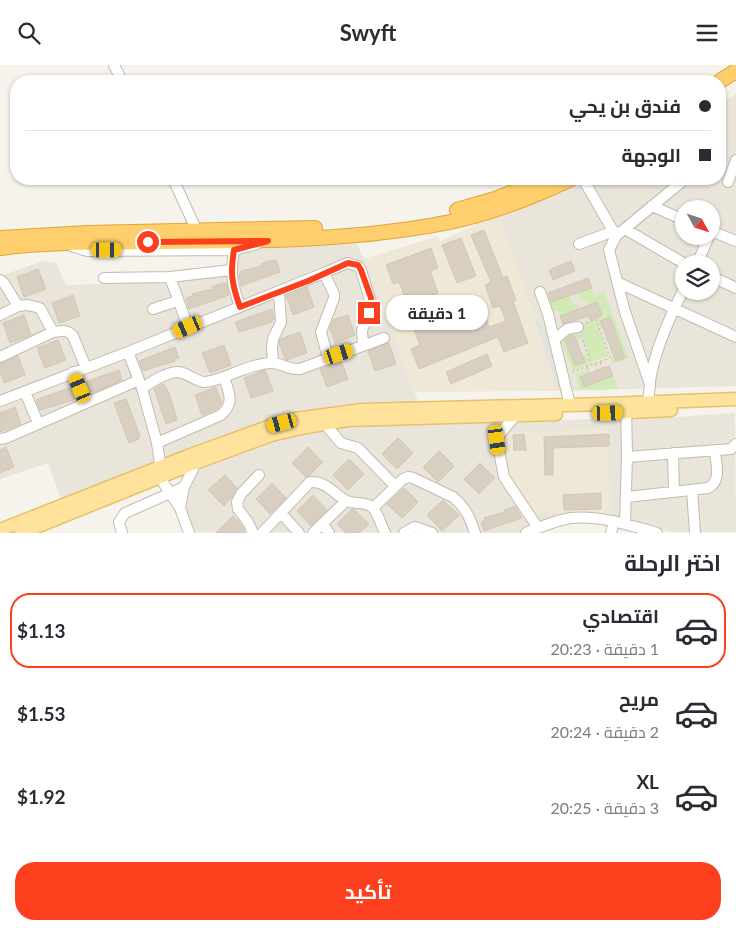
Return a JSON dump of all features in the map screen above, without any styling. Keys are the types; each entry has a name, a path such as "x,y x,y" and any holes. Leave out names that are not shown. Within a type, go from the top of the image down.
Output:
{"highway":[{"path":"0,238 88,233 306,229 401,222 467,208 531,185"},
{"path":"0,248 65,243 268,241 376,234 450,222 485,213 534,196 559,185"}],"main road":[{"path":"0,530 160,472 268,427 296,419 362,410 570,405 626,408 648,402 736,399"},
{"path":"195,458 271,435 348,420 516,415 626,408 736,407"},
{"path":"21,533 160,472"}],"street":[{"path":"728,182 736,160"},
{"path":"176,185 197,231"},
{"path":"586,185 615,234"},
{"path":"579,244 615,234 625,229 678,185"},
{"path":"652,206 675,216"},
{"path":"625,229 675,258"},
{"path":"615,234 611,244 610,255 626,312 650,384"},
{"path":"720,235 736,241"},
{"path":"65,243 87,251 234,250 268,241"},
{"path":"234,250 231,270 235,294 240,307"},
{"path":"0,401 128,352 348,263 358,265 361,270 371,303 371,308 362,330 363,345"},
{"path":"104,278 170,277 231,270"},
{"path":"324,273 334,294 321,327 328,358"},
{"path":"170,277 177,301 188,327"},
{"path":"720,280 736,288"},
{"path":"0,281 4,283 18,306"},
{"path":"619,283 736,337"},
{"path":"274,363 273,339 281,322 279,292"},
{"path":"540,292 548,314 570,405"},
{"path":"648,402 655,356 678,300"},
{"path":"153,309 177,301"},
{"path":"0,315 18,306 28,305 40,308 53,333"},
{"path":"554,340 567,329 578,327"},
{"path":"0,357 53,333 61,331 70,332 86,368"},
{"path":"0,439 6,439 86,403 177,372 191,375 202,382 206,382 256,366 274,363 292,370 311,365 384,338"},
{"path":"128,352 140,384 156,443 160,472 180,508 189,533"},
{"path":"73,372 86,403"},
{"path":"156,443 221,415 229,407 230,399 224,377"},
{"path":"25,392 38,423"},
{"path":"625,525 627,497 626,408"},
{"path":"516,415 497,440 500,460 504,477 538,528"},
{"path":"325,423 341,443 358,448 395,485"},
{"path":"627,457 731,449 736,444"},
{"path":"627,497 708,488 718,478 714,451"},
{"path":"673,453 674,492"},
{"path":"180,508 184,487 195,458"},
{"path":"253,533 248,522 238,509 237,502 241,494 259,475"},
{"path":"373,508 403,479 408,477 414,478 453,497 465,507 475,533"},
{"path":"262,533 310,482 320,483 329,487 346,501 368,505 373,508 385,533"},
{"path":"122,533 120,522 125,513 184,487"},
{"path":"692,490 695,533"},
{"path":"313,533 326,528 346,501"},
{"path":"281,513 298,533"},
{"path":"526,533 538,528 550,528 572,518 603,519 657,533"},
{"path":"611,533 614,521"},
{"path":"404,533 415,527 432,533"}],"path":[{"path":"564,375 610,358 595,314"},
{"path":"589,317 590,321"},
{"path":"591,365 577,326 596,319"},
{"path":"602,335 606,333"},
{"path":"579,346 584,345"},
{"path":"607,349 611,347"},
{"path":"582,354 587,353"},
{"path":"609,355 613,353"},
{"path":"600,362 602,368"},
{"path":"595,364 597,370"},
{"path":"587,367 589,373"}],"shaded area":[{"path":"736,94 736,386 558,391 499,215 559,185 726,185 726,100"},
{"path":"499,215 536,319 534,320 558,391 414,392 364,259 438,236 440,241"},
{"path":"355,241 364,259 427,425 616,418 633,420 735,413 736,532 672,532 629,522 559,516 518,533 195,532 184,503 187,491 201,467 61,500 48,463 0,479 0,276 44,261 56,263 66,285 139,283 217,276 234,272 237,254 265,246"},
{"path":"540,318 565,391 558,391 534,320"},
{"path":"609,429 610,515 530,513 506,475 504,432"}],"green space":[{"path":"592,288 594,296 604,292 629,358 613,364 610,355 614,354 625,357 610,317 600,321 603,328 601,329 597,319 607,315 605,311 605,315 596,318 586,299 581,301 578,293"},
{"path":"570,295 573,304 578,302 580,309 560,316 558,310 551,313 547,304"},
{"path":"596,320 608,356 591,362 579,326"},
{"path":"577,329 581,340 577,341 574,334 565,338 575,366 584,362 582,356 586,354 589,364 573,371 560,338"},
{"path":"587,369 589,374 580,377 584,386 613,376 618,389 580,390 575,374"}],"building":[{"path":"484,230 503,278 507,276 516,300 513,301 528,343 504,352 498,337 419,369 411,349 420,345 409,317 453,300 464,328 486,319 489,327 506,321 500,306 493,308 485,285 491,282 471,235"},
{"path":"461,238 476,276 457,283 442,245"},
{"path":"431,248 438,268 430,271 438,293 408,305 399,282 393,284 386,265"},
{"path":"276,260 280,272 241,286 239,274 242,273 241,271 262,266 261,264"},
{"path":"571,261 575,271 553,280 549,270"},
{"path":"38,269 46,289 24,297 17,277"},
{"path":"588,278 592,288 551,302 548,293"},
{"path":"226,283 229,295 189,309 186,298 193,296 192,294 213,289 212,287"},
{"path":"307,287 314,307 293,315 286,296"},
{"path":"73,295 80,316 59,323 52,303"},
{"path":"597,302 602,316 590,320 589,316 563,324 560,316"},
{"path":"272,309 274,320 271,320 272,322 239,332 235,322"},
{"path":"24,315 31,335 10,343 3,323"},
{"path":"348,315 355,335 335,343 330,329 333,320"},
{"path":"610,317 625,358 616,361 600,321"},
{"path":"300,332 307,353 285,359 279,343 280,339"},
{"path":"574,335 585,362 575,366 565,340"},
{"path":"58,340 66,360 45,368 37,348"},
{"path":"389,343 396,364 375,371 368,351"},
{"path":"224,345 231,365 210,373 202,353"},
{"path":"175,347 179,358 175,359 175,361 143,371 139,361"},
{"path":"487,354 492,366 451,384 446,372"},
{"path":"18,356 25,375 4,383 0,372 0,364"},
{"path":"341,361 348,379 327,387 320,369"},
{"path":"609,366 613,376 584,387 580,377"},
{"path":"119,370 122,380 95,392 89,392 85,382"},
{"path":"265,370 273,391 251,398 244,378"},
{"path":"164,384 169,393 177,420 166,424 154,389"},
{"path":"72,387 76,398 74,400 40,410 36,400"},
{"path":"216,387 222,403 217,409 202,415 195,395"},
{"path":"126,399 140,436 138,437 139,439 129,443 114,403"},
{"path":"15,407 21,424 0,432 0,413"},
{"path":"524,434 526,450 514,450 513,435"},
{"path":"609,434 609,446 553,448 553,475 545,475 544,437"},
{"path":"398,438 413,453 397,469 382,454"},
{"path":"6,447 14,467 0,473 0,450"},
{"path":"308,447 323,462 306,477 292,463"},
{"path":"439,451 454,466 438,482 423,467"},
{"path":"349,459 364,474 348,490 333,475"},
{"path":"480,463 495,478 479,494 464,479"},
{"path":"225,475 237,488 224,506 208,490"},
{"path":"272,483 286,498 270,514 256,499"},
{"path":"404,488 418,502 402,518 387,504"},
{"path":"601,493 601,509 564,510 563,495"},
{"path":"313,495 327,510 311,526 297,511"},
{"path":"443,500 459,515 442,531 427,515"},
{"path":"515,506 522,518 484,531 481,522 485,520 484,518 505,512 504,510"},
{"path":"352,509 369,524 359,533 346,533 337,524"},
{"path":"233,516 242,526 245,533 216,533"}],"route":[{"path":"148,242 268,241 234,250 231,270 235,294 240,307 308,281 340,265 354,263 361,270 371,298 369,313"}]}
